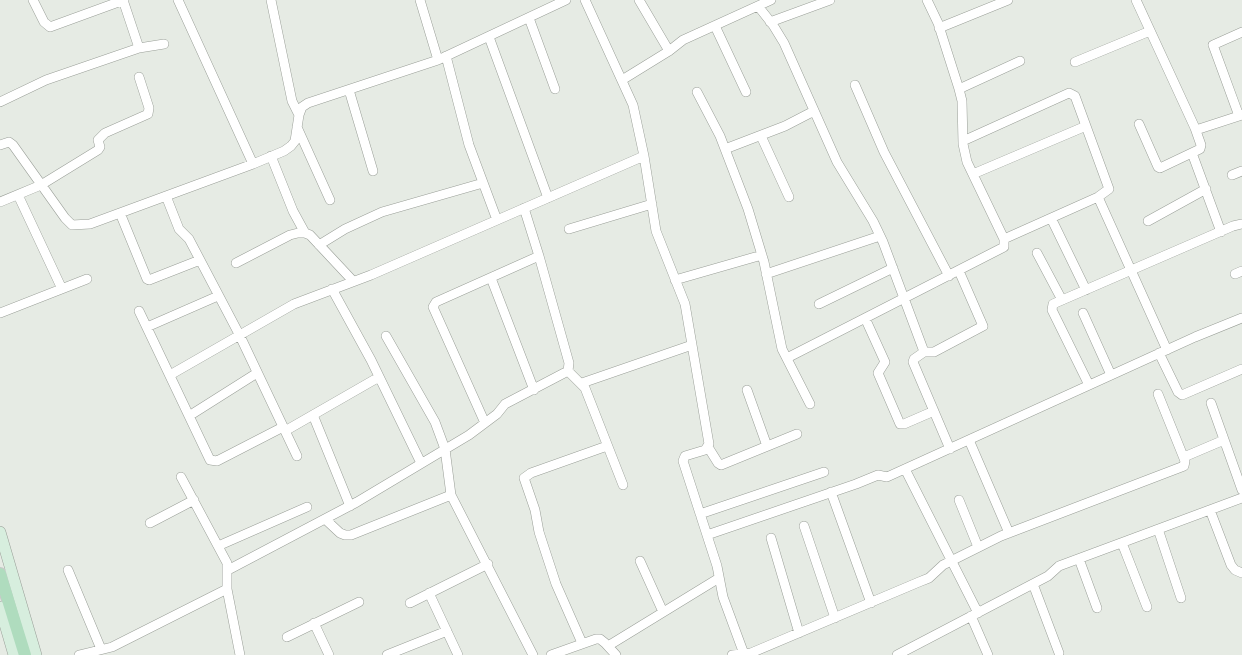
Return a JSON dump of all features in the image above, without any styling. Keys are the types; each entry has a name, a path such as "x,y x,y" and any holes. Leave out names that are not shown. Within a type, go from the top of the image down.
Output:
{"main road":[{"path":"0,532 36,655"},
{"path":"0,574 25,655"},
{"path":"0,607 14,655"}],"street":[{"path":"33,0 44,22 50,26 124,0 139,48"},
{"path":"178,0 253,164"},
{"path":"271,0 292,101 299,115"},
{"path":"420,0 442,58 469,145 497,220"},
{"path":"0,145 9,142 13,145 72,225 90,224 253,164 291,146 295,141 302,107 308,104 442,58 566,0"},
{"path":"585,0 633,105 644,156 656,231 685,304 709,438 708,447 721,465 797,434"},
{"path":"639,0 669,51"},
{"path":"622,80 669,51 683,40 716,26 754,5 772,0"},
{"path":"770,22 830,0"},
{"path":"786,358 1004,247 1004,240 967,162 963,141 962,102 959,89 939,28 927,0"},
{"path":"939,28 1008,0"},
{"path":"1136,0 1192,124 1196,128 1202,147 1163,167 1158,167 1139,124"},
{"path":"754,5 770,22 784,43 837,162 880,236 924,352"},
{"path":"529,18 556,89"},
{"path":"716,26 746,92"},
{"path":"1075,62 1150,31"},
{"path":"1196,128 1199,129 1240,115 1213,45 1242,32"},
{"path":"488,37 548,198"},
{"path":"0,102 46,80 139,48 164,44"},
{"path":"959,89 1020,61"},
{"path":"0,202 42,185 98,150 100,148 98,140 105,133 148,114 149,108 139,77"},
{"path":"854,86 884,152 949,276"},
{"path":"349,90 374,171"},
{"path":"697,92 725,149 748,209 762,255 779,338 786,358 810,404"},
{"path":"963,141 1069,93 1075,96 1109,186 1108,191 1004,240"},
{"path":"725,149 785,126 814,111"},
{"path":"973,174 1086,126"},
{"path":"297,127 330,200"},
{"path":"761,136 789,197"},
{"path":"1192,153 1221,232"},
{"path":"271,156 293,211 305,233"},
{"path":"170,375 294,304 353,281 644,156"},
{"path":"1232,175 1242,171"},
{"path":"319,245 345,229 382,212 483,183"},
{"path":"1148,221 1206,189"},
{"path":"18,195 62,290"},
{"path":"166,196 179,229 189,239 240,336 297,456"},
{"path":"1098,196 1132,271 1178,392 1182,395 1242,369"},
{"path":"569,229 652,204"},
{"path":"524,208 569,363 568,371"},
{"path":"120,212 147,279 149,280 200,260"},
{"path":"1051,218 1086,290"},
{"path":"1088,386 1052,310 1053,304 1242,224"},
{"path":"236,263 290,235 305,233 310,235 353,281"},
{"path":"766,274 880,236"},
{"path":"1037,254 1062,300"},
{"path":"675,280 762,255"},
{"path":"485,423 433,308 436,302 539,256"},
{"path":"819,304 893,268"},
{"path":"950,449 913,362 914,359 924,352 934,352 983,326 959,271"},
{"path":"0,314 62,290 87,278"},
{"path":"491,278 534,390"},
{"path":"332,289 379,377 421,464"},
{"path":"147,327 218,296"},
{"path":"139,311 208,458 212,461 216,461 314,415 379,377"},
{"path":"1083,313 1111,375"},
{"path":"865,318 885,362 878,373 900,424 934,411"},
{"path":"707,535 878,474 887,477 1111,375 1242,318"},
{"path":"386,336 430,412 445,449 451,495 533,655"},
{"path":"582,384 692,345"},
{"path":"568,371 582,384 622,485"},
{"path":"228,570 350,506 485,423 498,414 505,404 568,371"},
{"path":"189,416 258,373"},
{"path":"747,390 767,446"},
{"path":"732,655 764,652 798,633 929,578 937,569 1009,533 1184,466 1186,464 1184,457 1158,394"},
{"path":"1211,403 1242,490"},
{"path":"314,415 350,506"},
{"path":"969,440 1009,533"},
{"path":"1184,457 1224,440"},
{"path":"582,644 556,584 524,478 531,473 607,446"},
{"path":"708,447 705,450 686,456 682,461 717,566 722,598 744,654"},
{"path":"905,469 952,561 975,615 988,655"},
{"path":"700,514 824,472"},
{"path":"181,477 227,563 227,589 240,655"},
{"path":"831,492 871,603"},
{"path":"325,519 340,533 345,535 351,534 451,495"},
{"path":"897,655 1048,576 1059,566 1242,498"},
{"path":"150,523 194,500"},
{"path":"959,500 978,547"},
{"path":"218,546 307,507"},
{"path":"1210,510 1231,564 1235,570 1242,573"},
{"path":"804,526 835,618"},
{"path":"1158,529 1181,598"},
{"path":"771,538 798,633"},
{"path":"1122,542 1147,607"},
{"path":"1079,558 1097,608"},
{"path":"640,561 664,612"},
{"path":"410,603 488,564"},
{"path":"68,570 102,649"},
{"path":"608,646 719,578"},
{"path":"1033,584 1059,653"},
{"path":"78,655 120,643 227,589"},
{"path":"429,593 458,655"},
{"path":"287,637 314,622 358,602"},
{"path":"314,622 329,655"},
{"path":"387,655 447,631"},
{"path":"551,655 600,639 616,655"}]}
